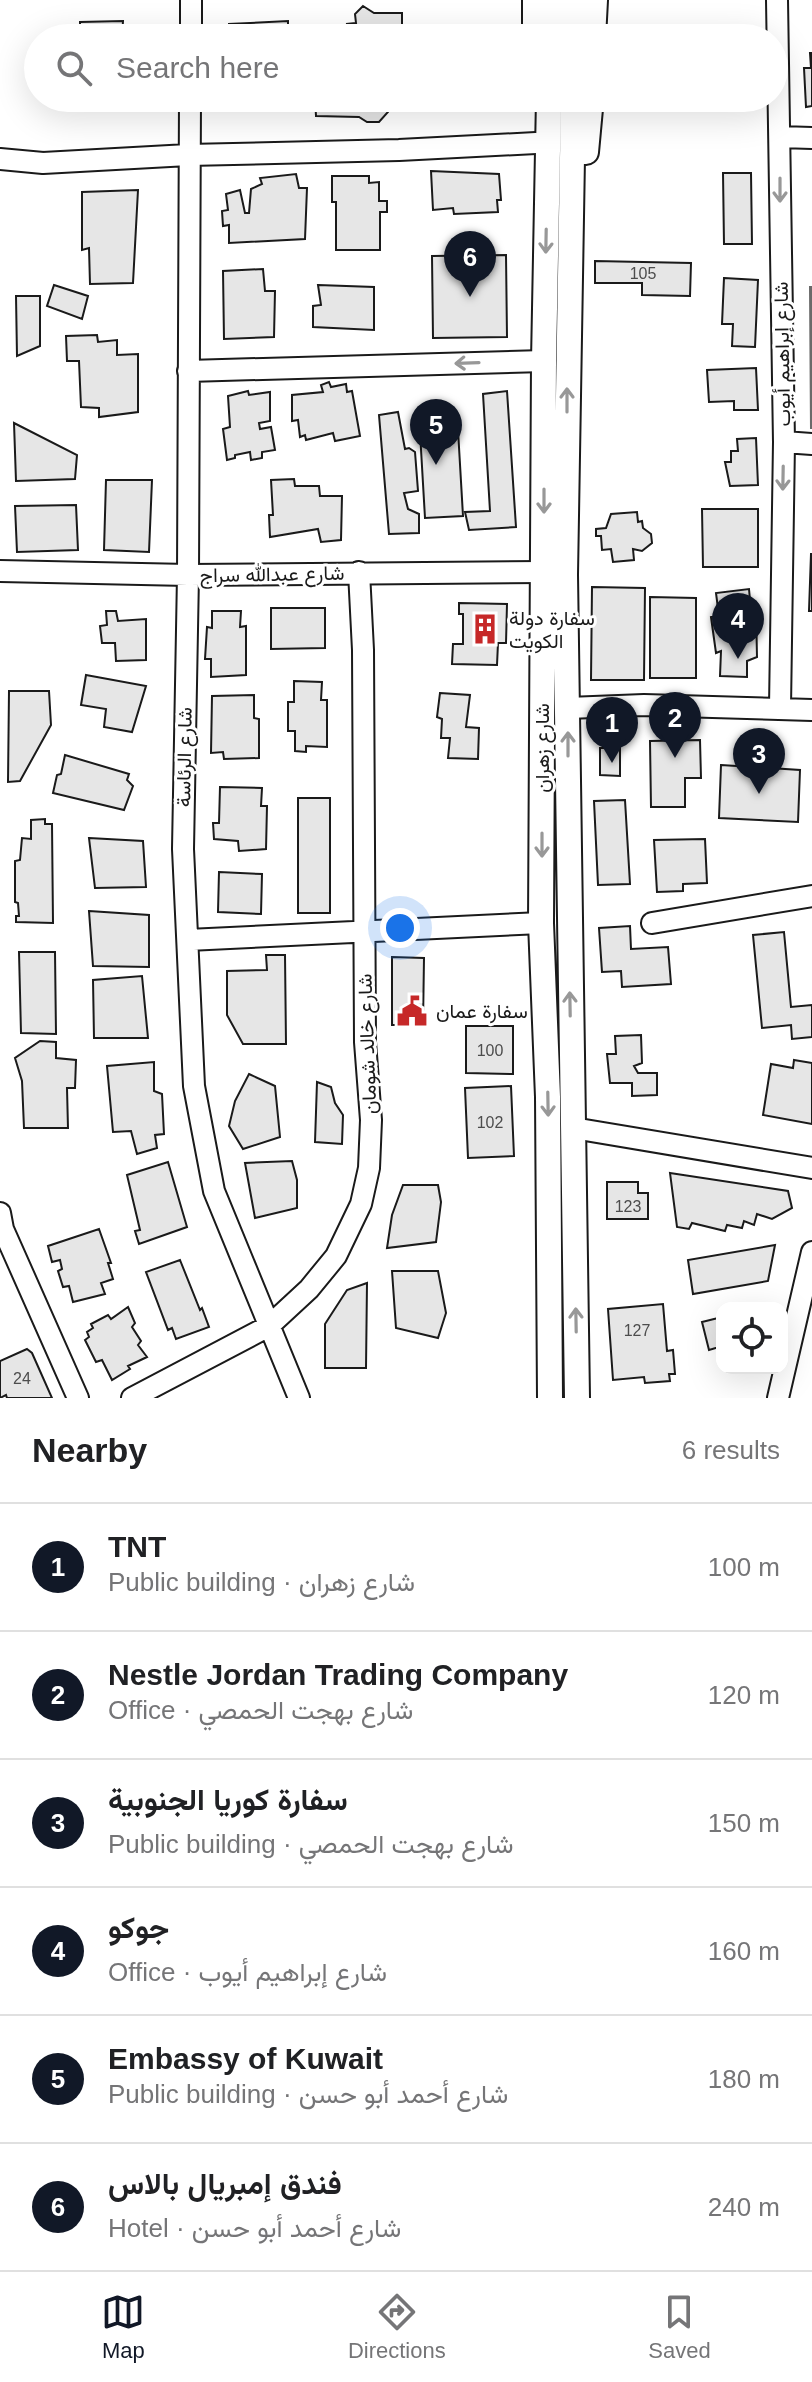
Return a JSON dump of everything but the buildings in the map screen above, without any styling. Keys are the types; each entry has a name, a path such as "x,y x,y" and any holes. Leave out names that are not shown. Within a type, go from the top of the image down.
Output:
{"main road":[{"path":"535,0 535,24"},
{"path":"552,24 553,0"},
{"path":"575,24 576,0"},
{"path":"594,24 595,0"},
{"path":"537,112 542,153"},
{"name":"شارع زهران","path":"547,112 542,153 541,923 548,1097 550,1398"},
{"name":"شارع زهران","path":"573,112 565,559 577,1398"},
{"path":"570,191 584,164 590,112"}],"street":[{"path":"191,0 191,24"},
{"name":"شارع إبراهيم أيوب","path":"777,0 778,24"},
{"name":"شارع الرئاسة","path":"190,112 188,575 183,849 194,1086 214,1191 299,1398"},
{"name":"شارع إبراهيم أيوب","path":"779,112 784,442 780,707"},
{"path":"780,137 812,138"},
{"path":"0,159 43,163 188,155 399,150 542,153"},
{"path":"188,371 544,361"},
{"path":"784,442 812,444"},
{"name":"شارع عبدالله سراج","path":"0,571 188,575 543,572"},
{"name":"شارع خالد شومان","path":"132,1398 269,1326 309,1289 336,1256 361,1204 369,1168 371,1120 365,1042 363,650 359,572"},
{"path":"568,708 644,705 812,710"},
{"path":"652,923 812,896"},
{"path":"188,940 541,923"},
{"path":"573,1128 812,1168"},
{"path":"1,1225 78,1398"},
{"path":"778,1398 812,1252"}],"shaded area":[{"path":"812,287 812,428 811,428"}],"place":[{"name":"فندق إمبريال بالاس","path":"470,297"},
{"name":"Embassy of Kuwait","path":"436,465"},
{"name":"سفارة دولة الكويت","path":"485,629"},
{"name":"جوكو","path":"738,659"},
{"name":"Nestle Jordan Trading Company","path":"675,758"},
{"name":"TNT","path":"612,763"},
{"name":"سفارة كوريا الجنوبية","path":"759,794"},
{"name":"سفارة عمان","path":"412,1011"}]}
